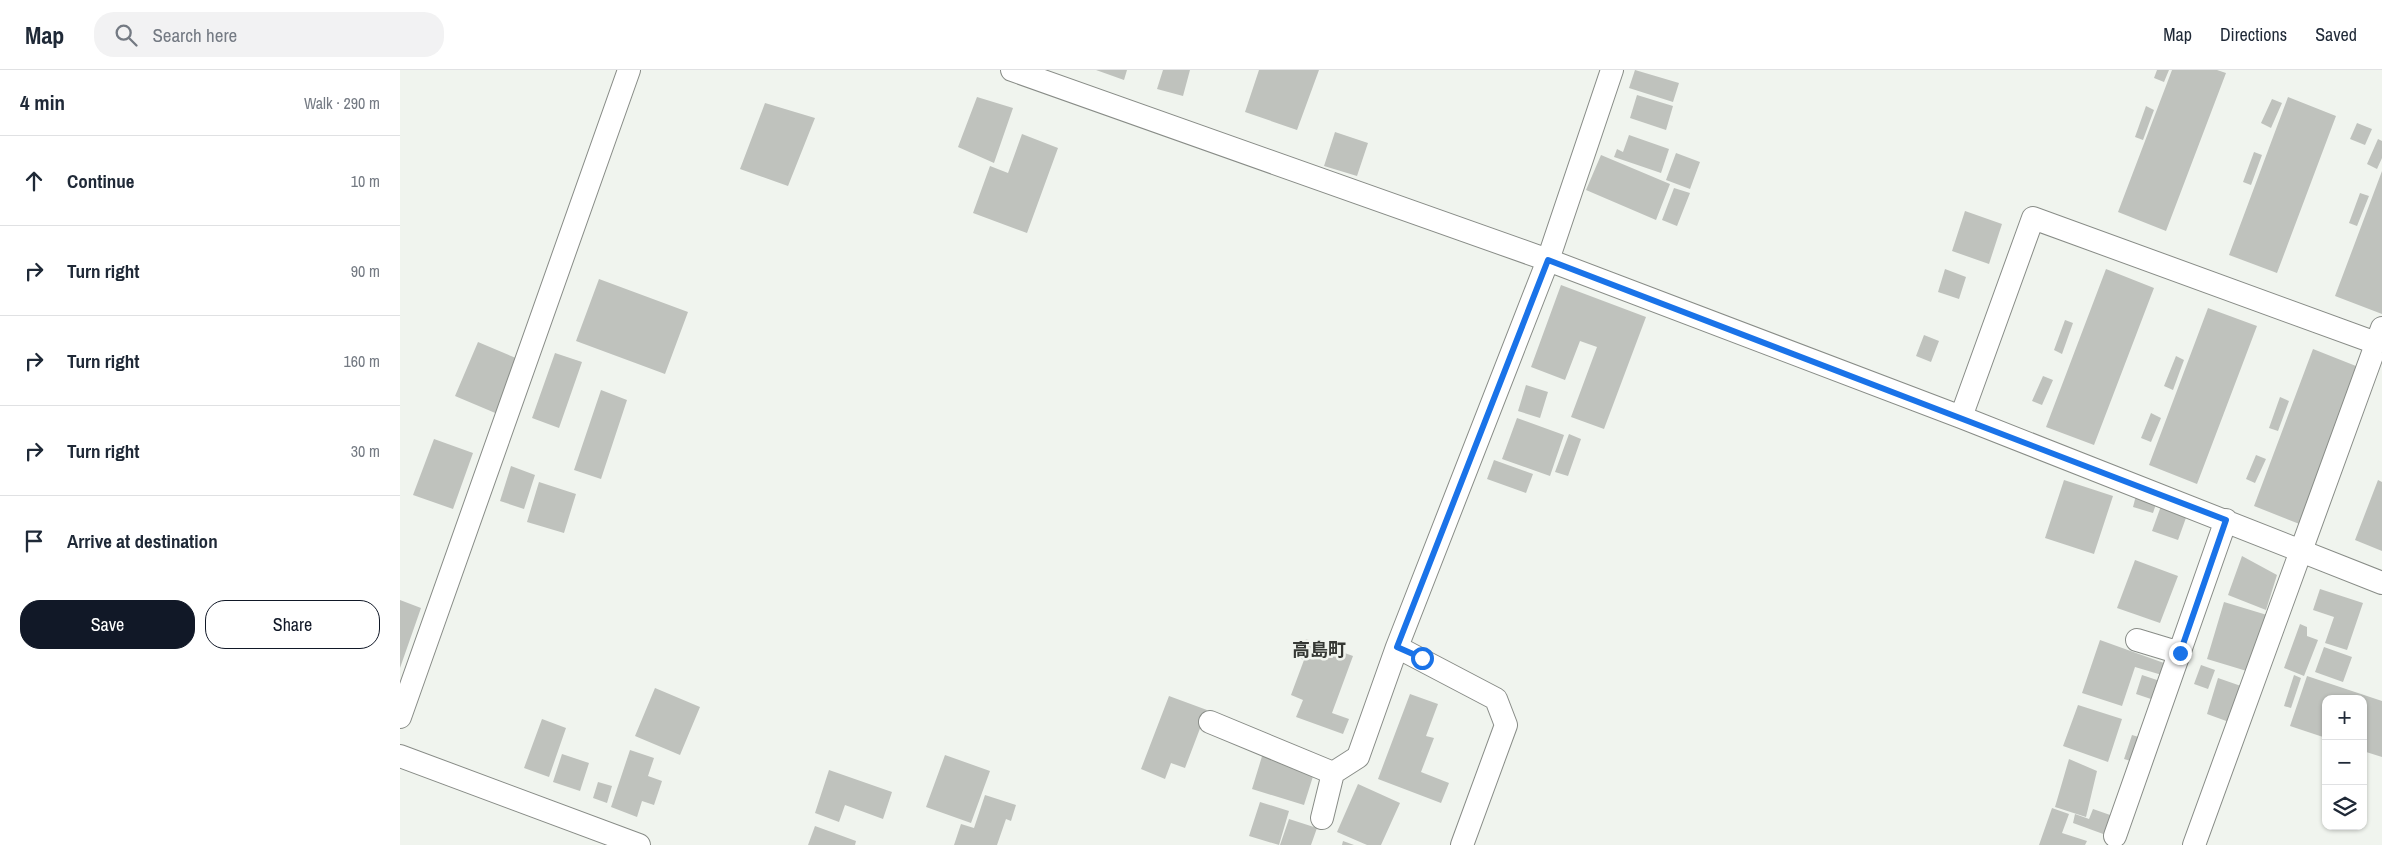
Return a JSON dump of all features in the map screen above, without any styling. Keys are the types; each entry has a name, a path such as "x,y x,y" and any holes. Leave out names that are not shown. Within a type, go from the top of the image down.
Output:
{"street":[{"path":"400,718 629,70"},
{"path":"1012,70 1548,260 2226,520 2300,553 2382,583"},
{"path":"1322,818 1333,773 1358,757 1397,647 1548,260 1612,70"},
{"path":"1960,417 2033,218 2379,335 2194,845"},
{"path":"2115,836 2226,520"},
{"path":"2137,640 2180,653"},
{"path":"1397,647 1422,658 1496,699 1506,724 1462,845"},
{"path":"1210,722 1333,773"},
{"path":"400,756 639,845"}],"building":[{"path":"1096,70 1127,70 1124,80"},
{"path":"1163,70 1190,70 1183,96 1157,89"},
{"path":"1259,70 1319,70 1297,130 1245,112"},
{"path":"1635,70 1679,83 1673,102 1629,88"},
{"path":"2157,70 2169,70 2164,82 2154,78"},
{"path":"2172,70 2217,70 2226,73 2166,231 2118,212"},
{"path":"1637,95 1673,106 1666,130 1630,118"},
{"path":"977,97 1013,108 994,163 958,147"},
{"path":"2288,97 2336,116 2277,273 2229,255"},
{"path":"2272,99 2282,103 2271,128 2261,123"},
{"path":"765,103 815,118 788,186 740,169"},
{"path":"2146,106 2154,110 2143,140 2135,137"},
{"path":"2357,123 2372,129 2365,145 2350,139"},
{"path":"1335,132 1368,143 1357,176 1324,166"},
{"path":"1022,134 1058,148 1027,233 973,213 990,166 1008,173"},
{"path":"1629,135 1669,149 1661,173 1614,157 1617,149 1623,152"},
{"path":"2378,139 2382,141 2382,158 2377,169 2367,164"},
{"path":"2254,152 2262,155 2251,185 2243,182"},
{"path":"1676,153 1700,162 1690,189 1666,180"},
{"path":"1601,155 1670,184 1656,220 1586,190"},
{"path":"2382,171 2382,314 2335,296"},
{"path":"1674,188 1690,193 1677,226 1662,220"},
{"path":"2360,193 2369,196 2357,226 2349,223"},
{"path":"1965,211 2002,224 1989,264 1952,251"},
{"path":"1945,269 1966,277 1959,299 1938,292"},
{"path":"2106,269 2154,288 2094,445 2046,427"},
{"path":"599,279 688,312 665,374 576,341"},
{"path":"1561,285 1646,317 1604,429 1571,417 1597,347 1580,341 1565,380 1531,367"},
{"path":"2208,308 2257,326 2197,484 2149,465"},
{"path":"2065,320 2073,323 2062,354 2054,350"},
{"path":"1924,335 1939,341 1931,362 1916,356"},
{"path":"478,342 523,361 500,415 455,396"},
{"path":"2313,349 2361,368 2302,525 2254,506"},
{"path":"555,353 582,362 559,428 532,418"},
{"path":"2176,356 2184,360 2173,390 2164,386"},
{"path":"2043,376 2053,380 2042,405 2032,401"},
{"path":"1526,385 1548,392 1540,418 1518,411"},
{"path":"601,390 627,400 601,479 574,470"},
{"path":"2280,397 2289,401 2278,431 2269,428"},
{"path":"2151,413 2161,418 2151,442 2141,438"},
{"path":"1517,418 1564,435 1550,476 1502,459"},
{"path":"1569,434 1581,439 1568,476 1555,472"},
{"path":"434,439 473,453 453,509 413,495"},
{"path":"2256,455 2266,459 2255,483 2246,479"},
{"path":"1494,460 1533,474 1526,493 1487,479"},
{"path":"511,466 535,475 524,509 500,501"},
{"path":"2064,480 2113,496 2094,554 2045,538"},
{"path":"2378,480 2382,482 2382,551 2355,540"},
{"path":"539,482 576,494 564,533 527,522"},
{"path":"2138,488 2159,495 2153,513 2133,507"},
{"path":"2161,506 2187,515 2178,540 2152,531"},
{"path":"2242,556 2277,575 2266,610 2228,595"},
{"path":"2135,560 2178,576 2160,623 2117,608"},
{"path":"2320,589 2363,603 2347,650 2325,643 2334,617 2313,610"},
{"path":"400,600 421,608 400,668"},
{"path":"2224,602 2267,615 2250,672 2207,659"},
{"path":"2300,624 2307,627 2307,636 2318,640 2304,676 2284,668"},
{"path":"1306,639 1353,656 1332,713 1349,719 1343,734 1296,717 1303,700 1291,695 1304,660 1299,658"},
{"path":"2100,640 2164,663 2162,675 2135,667 2122,706 2082,693"},
{"path":"2324,647 2352,657 2343,682 2315,672"},
{"path":"2201,665 2215,670 2208,689 2194,684"},
{"path":"2142,675 2160,681 2154,700 2136,694"},
{"path":"2294,675 2301,678 2291,708 2284,706"},
{"path":"2307,676 2364,695 2322,695 2322,737 2290,726"},
{"path":"2218,678 2241,686 2229,722 2207,714"},
{"path":"655,688 700,707 680,755 635,736"},
{"path":"1410,694 1438,704 1426,736 1434,738 1421,772 1449,783 1441,803 1378,779"},
{"path":"1169,696 1207,710 1185,768 1171,763 1165,779 1141,769"},
{"path":"2367,696 2382,701 2382,757 2367,752"},
{"path":"2078,705 2122,719 2108,762 2063,746"},
{"path":"542,719 566,728 549,777 524,768"},
{"path":"2132,735 2142,738 2134,762 2124,759"},
{"path":"630,750 654,758 648,776 662,781 654,805 642,801 637,817 611,807"},
{"path":"1263,753 1315,770 1304,805 1252,789"},
{"path":"562,754 589,763 580,791 553,782"},
{"path":"945,755 990,771 971,823 926,807"},
{"path":"2069,759 2097,771 2086,817 2055,807"},
{"path":"829,770 892,792 883,819 845,805 839,822 815,813"},
{"path":"598,782 612,786 607,803 593,798"},
{"path":"1358,784 1400,803 1381,845 1367,845 1337,832"},
{"path":"985,795 1016,805 1011,821 1006,819 997,845 954,845 961,824 974,828"},
{"path":"1260,802 1289,811 1279,845 1249,836"},
{"path":"2052,808 2069,814 2062,833 2087,841 2085,845 2039,845"},
{"path":"2093,809 2113,816 2106,835 2073,823 2075,814 2089,819"},
{"path":"1289,819 1317,828 1311,845 1280,845"},
{"path":"815,826 856,841 855,845 808,845"},
{"path":"1343,841 1354,845 1342,845"}],"district":[{"name":"高島町","path":"1319,650"}],"route":[{"path":"1422,658 1397,647 1548,260 2226,520 2180,653"}]}
